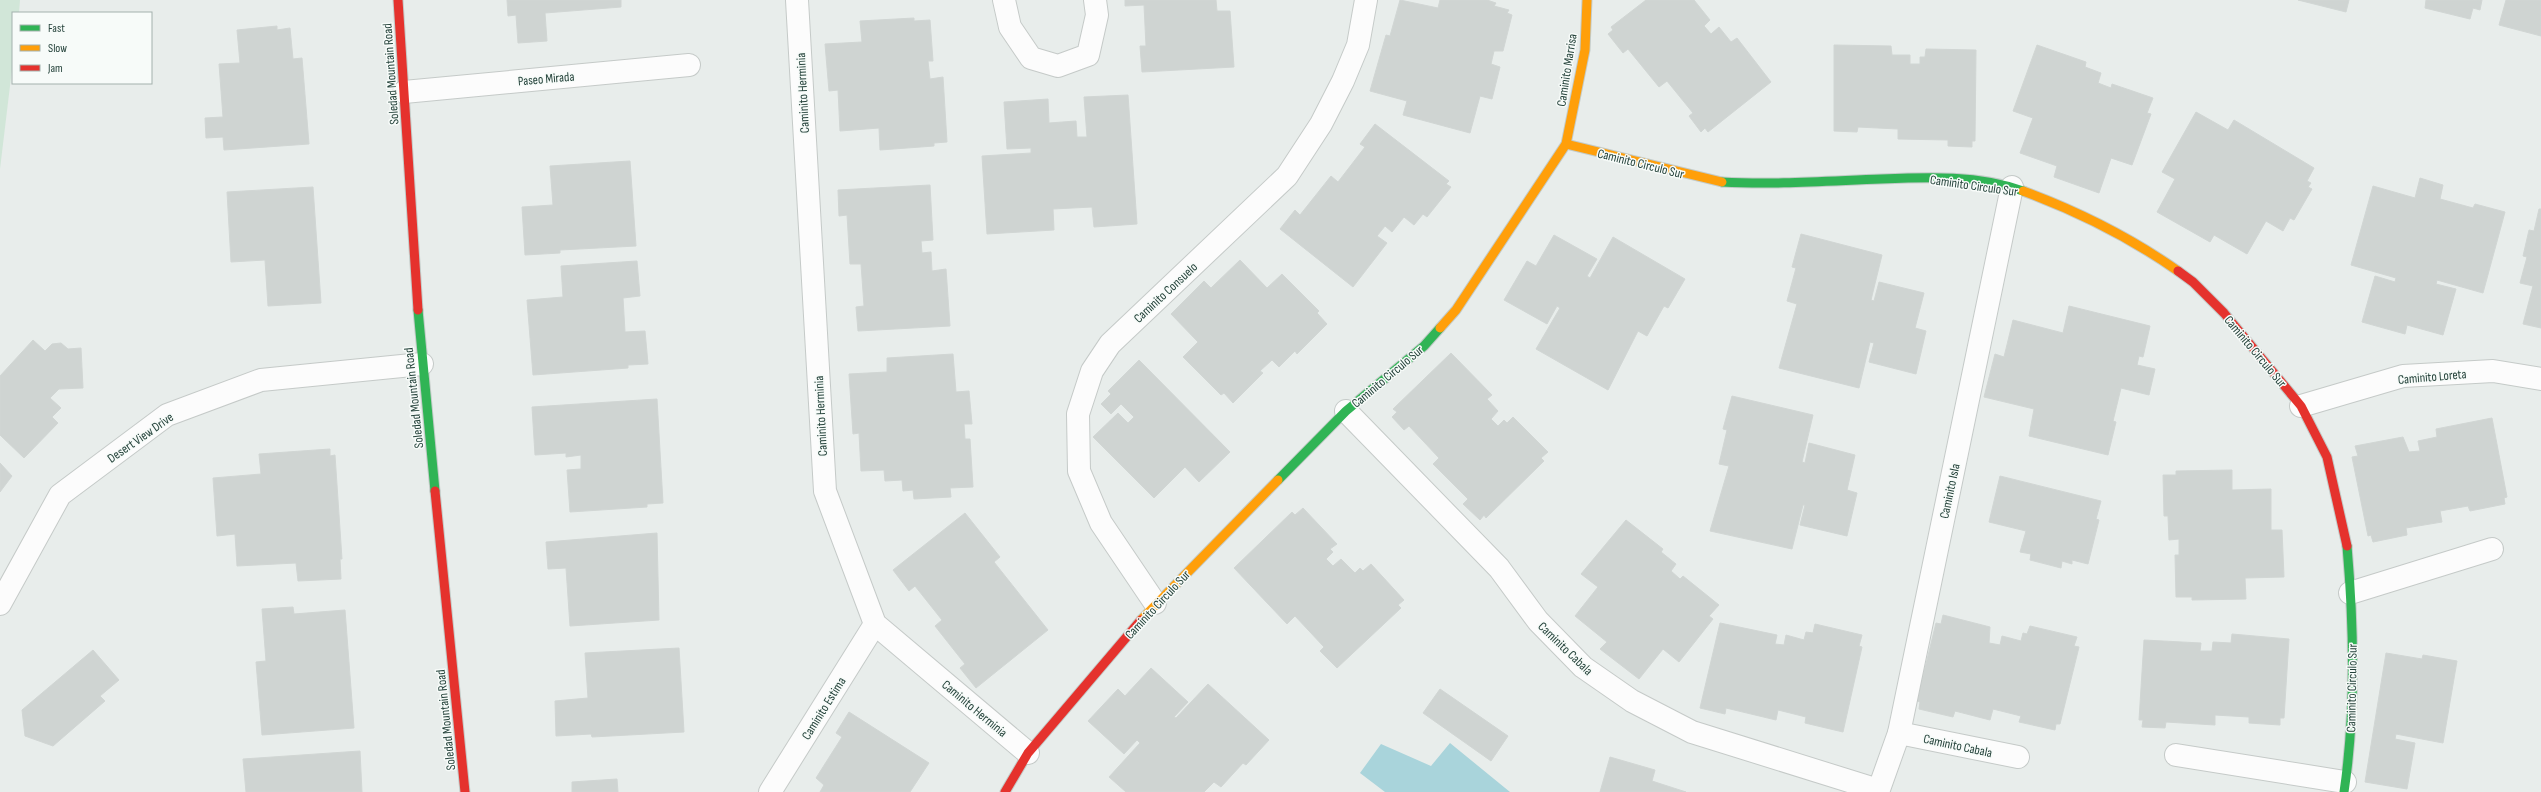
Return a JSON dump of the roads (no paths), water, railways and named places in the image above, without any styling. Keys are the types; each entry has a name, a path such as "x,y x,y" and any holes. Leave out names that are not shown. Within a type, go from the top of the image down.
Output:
{"street":[{"name":"Soledad Mountain Road","path":"398,0 422,364 465,792"},
{"name":"Caminito Herminia","path":"797,0 825,492 875,624 1028,753"},
{"path":"1004,0 1010,26 1031,58 1058,66 1088,55 1097,16 1096,0"},
{"name":"Caminito Consuelo","path":"1155,603 1101,523 1079,471 1078,414 1083,395 1092,371 1110,344 1287,176 1321,124 1343,81 1358,45 1366,0"},
{"name":"Caminito Marrisa","path":"1566,144 1585,50 1587,0"},
{"name":"Paseo Mirada","path":"404,92 689,66"},
{"name":"Caminito Circulo Sur","path":"1005,792 1028,753 1155,603 1346,411 1424,346 1456,310 1566,144 1718,182 1755,184 1940,177 2012,187 2048,200 2109,230 2153,254 2193,282 2224,313 2301,406 2327,457 2347,546 2350,593 2350,752 2345,787 2176,755"},
{"name":"Caminito Isla","path":"1878,791 1899,733 2012,187"},
{"name":"Desert View Drive","path":"0,604 60,495 167,415 261,380 422,364"},
{"name":"Caminito Loreta","path":"2301,406 2403,376 2493,371 2541,379"},
{"name":"Caminito Cabala","path":"1346,411 1499,568 1538,621 1583,667 1632,701 1692,732 1878,791"},
{"path":"2350,593 2492,549"},
{"name":"Caminito Estima","path":"770,792 875,624"},
{"name":"Caminito Cabala","path":"1899,733 2018,758"}],"water":[{"path":"1450,743 1510,792 1385,792 1360,773 1381,744 1431,766"}]}
